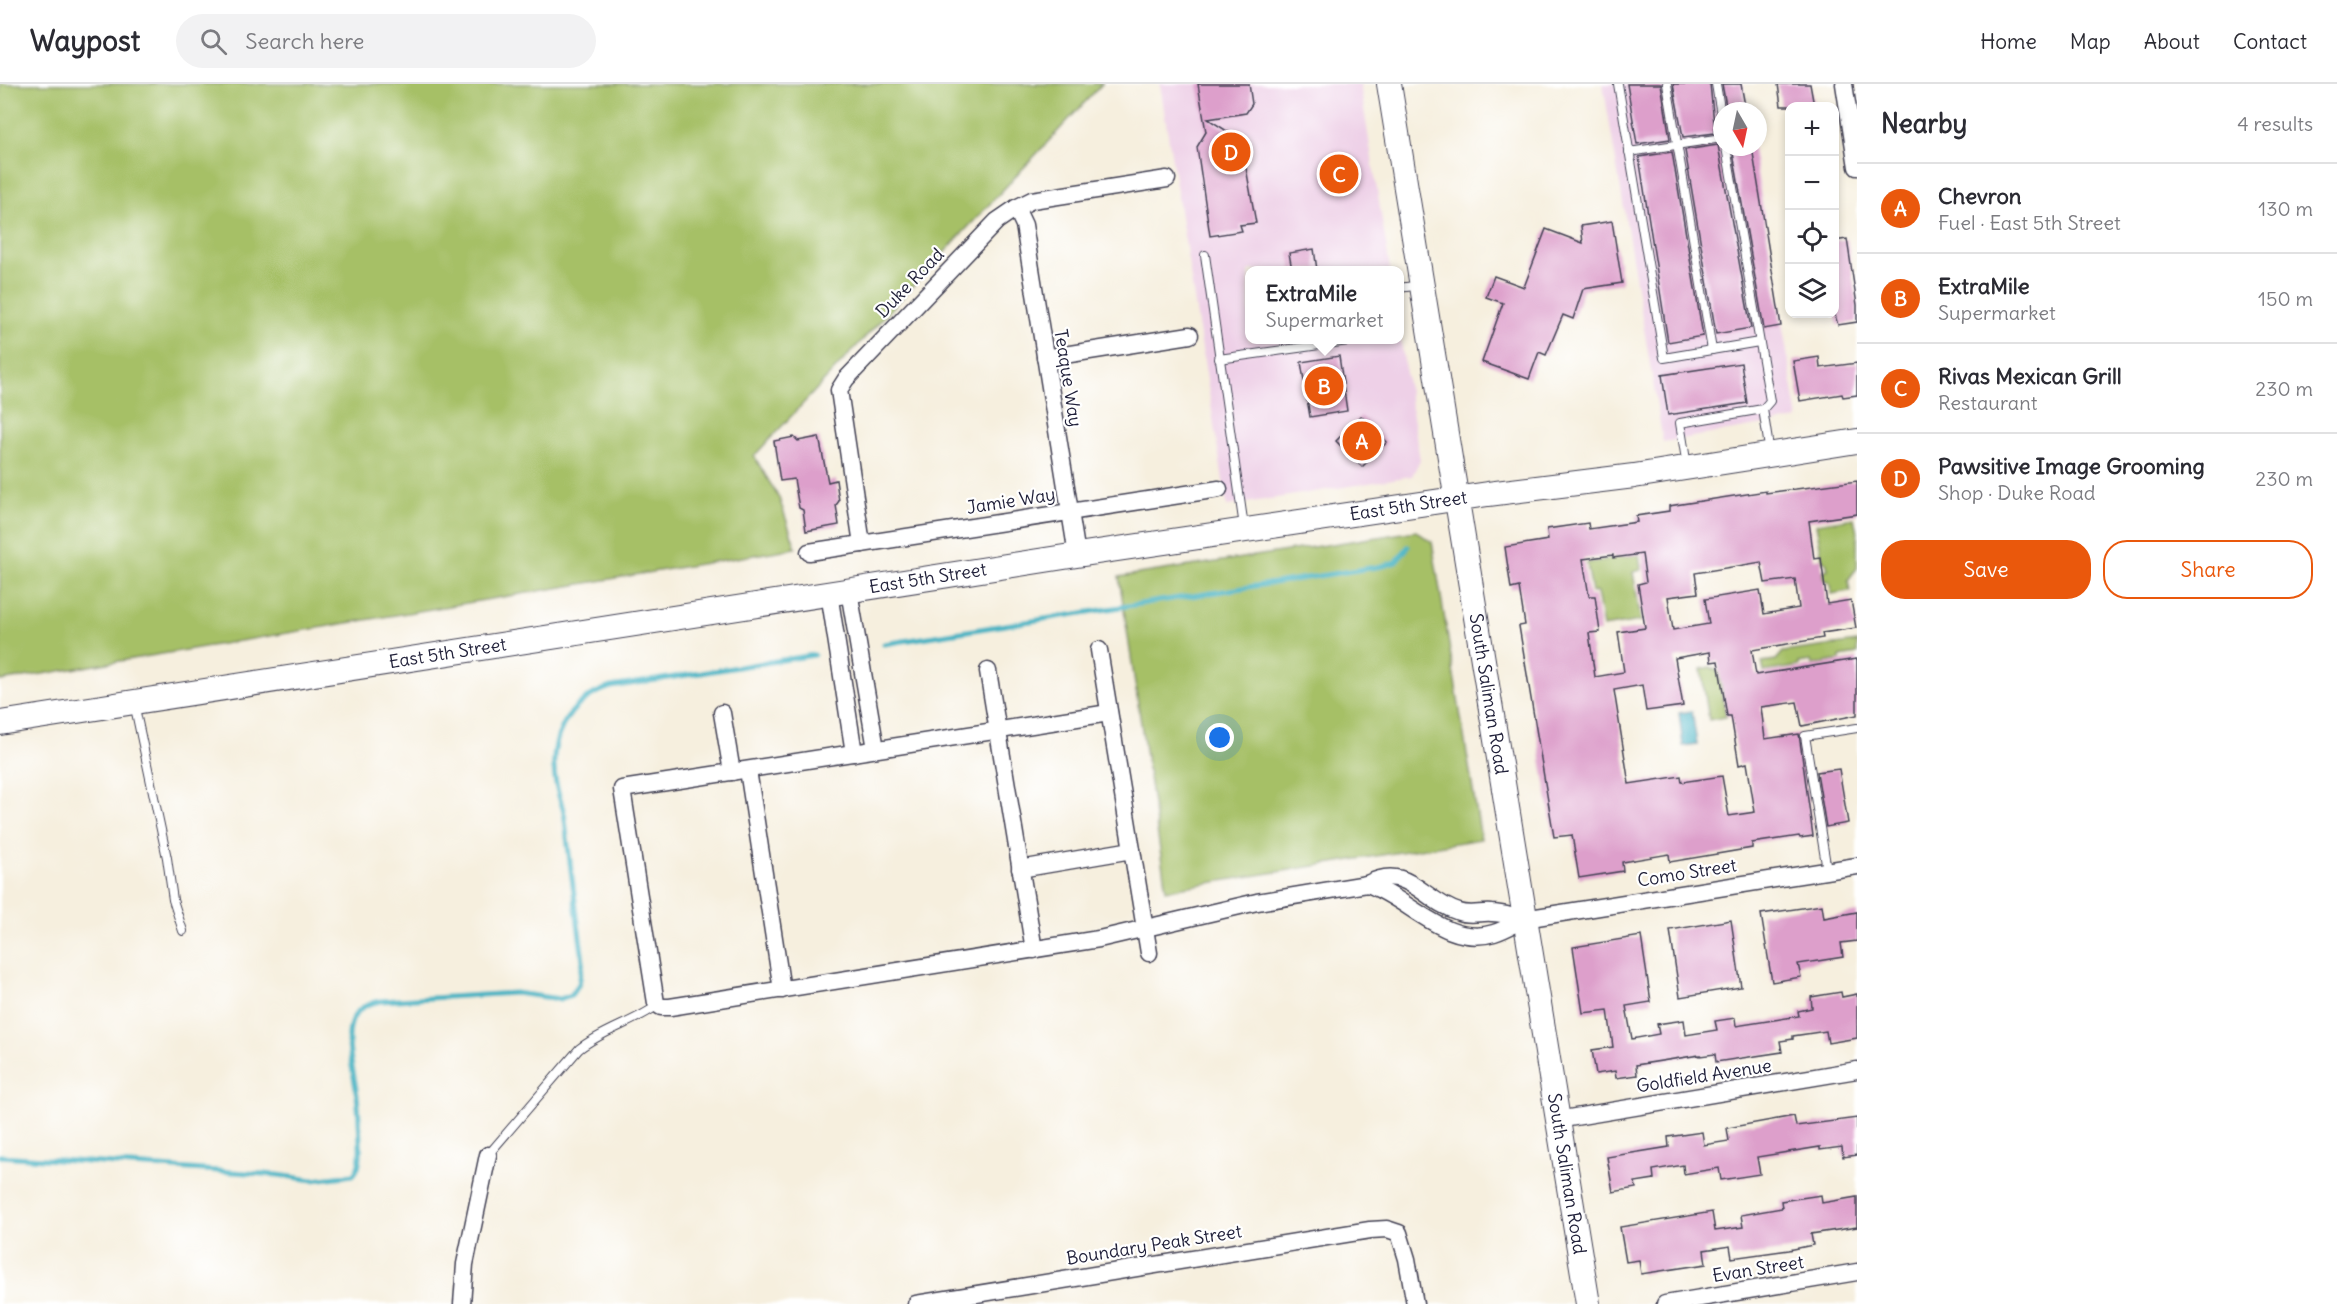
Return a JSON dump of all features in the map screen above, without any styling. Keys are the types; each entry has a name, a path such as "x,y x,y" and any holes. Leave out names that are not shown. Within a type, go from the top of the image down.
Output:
{"main road":[{"name":"South Saliman Road","path":"1389,84 1410,287 1455,498 1588,1304"},
{"name":"East 5th Street","path":"0,723 1077,555 1857,441"}],"street":[{"path":"1844,84 1857,167"},
{"name":"Duke Road","path":"862,544 839,390 846,379 997,221 1016,208 1032,200 1167,179"},
{"name":"Teaque Way","path":"1016,208 1024,225 1077,555"},
{"path":"1045,358 1190,334"},
{"name":"Jamie Way","path":"809,552 1219,489"},
{"path":"839,592 868,702 876,749"},
{"path":"839,592 847,705 854,753"},
{"path":"1099,650 1149,953"},
{"path":"988,671 1034,950"},
{"path":"722,713 740,771 782,990"},
{"path":"1109,713 622,789 655,1000 658,1005 670,1007 1099,939 1257,902 1367,884 1379,877 1392,876 1410,884 1445,907 1463,914 1490,912 1524,919"},
{"path":"1020,869 1132,850"},
{"name":"Como Street","path":"1524,919 1857,866"},
{"path":"1367,884 1392,895 1441,927 1471,935 1494,933 1524,919"},
{"name":"Goldfield Avenue","path":"1557,1120 1857,1070"},
{"path":"462,1304 465,1264 488,1155"},
{"name":"Boundary Peak Street","path":"916,1304 1387,1229 1399,1233 1407,1259 1415,1304"},
{"name":"Evan Street","path":"1665,1304 1857,1272"}],"lane":[{"path":"1618,84 1664,358 1759,342"},
{"path":"1667,84 1712,350"},
{"path":"1716,84 1719,102"},
{"path":"1629,152 1713,139"},
{"path":"1687,467 1680,423 1763,409 1770,401 1728,156"},
{"path":"1205,255 1244,530"},
{"path":"1219,358 1319,344"},
{"path":"1763,409 1770,455"},
{"path":"134,702 167,858 173,900 183,931"},
{"path":"847,705 868,702"},
{"path":"1827,870 1805,736 1857,728"},
{"path":"1412,908 1422,892"},
{"path":"488,1155 579,1049 658,1005"}],"shaded area":[{"path":"1160,84 1360,84 1389,266 1245,266 1245,344 1401,344 1420,460 1412,476 1227,506"},
{"path":"1603,84 1743,84 1746,102 1713,102 1713,156 1754,156 1798,419 1663,442"}],"green space":[{"path":"0,84 1102,84 754,456 779,498 796,548 0,681"},
{"path":"1854,518 1857,534 1857,568 1848,580 1850,591 1832,594 1829,581 1824,581 1823,571 1828,569 1826,562 1823,562 1816,524"},
{"path":"1416,531 1432,542 1481,839 1166,890 1119,577"},
{"path":"1639,554 1641,570 1633,572 1641,621 1603,627 1597,592 1592,593 1587,563"},
{"path":"1857,642 1857,654 1840,657 1840,660 1812,665 1811,661 1799,663 1799,666 1764,672 1762,662 1776,660 1783,652"},
{"path":"1710,667 1718,671 1726,717 1709,720 1701,669"}],"water":[{"path":"1692,711 1697,744 1683,746 1679,713"}],"building":[{"path":"1198,84 1249,84 1252,104 1246,113 1208,119 1241,140 1256,223 1240,225 1242,231 1210,236 1197,147 1206,132"},
{"path":"1627,84 1661,84 1670,139 1637,144"},
{"path":"1673,84 1710,84 1713,133 1683,137"},
{"path":"1722,84 1741,84 1744,102 1725,102"},
{"path":"1778,84 1810,84 1813,102 1785,102 1785,106 1781,106"},
{"path":"1713,146 1713,156 1720,156 1751,328 1716,334 1685,150"},
{"path":"1672,152 1703,336 1668,342 1639,157"},
{"path":"1734,156 1753,156 1781,326 1764,329"},
{"path":"1339,159 1350,163 1354,174 1350,185 1339,189 1328,185 1324,174 1328,163"},
{"path":"1612,221 1622,283 1583,289 1573,319 1563,315 1546,355 1539,352 1529,379 1482,362 1503,303 1486,297 1494,276 1524,287 1546,229 1583,243 1581,226"},
{"path":"1847,239 1857,305 1857,322 1838,325 1836,318 1839,318 1839,240"},
{"path":"1314,249 1316,266 1291,266 1289,253"},
{"path":"1339,356 1347,411 1310,417 1301,362"},
{"path":"1819,357 1820,368 1857,363 1857,395 1843,397 1842,394 1800,401 1793,361"},
{"path":"1741,363 1747,403 1668,415 1662,375"},
{"path":"1361,416 1387,442 1362,467 1336,441"},
{"path":"794,437 798,441 819,437 828,482 836,480 839,525 806,531 794,479 780,481 774,441"},
{"path":"1857,481 1857,514 1809,521 1814,559 1821,558 1827,604 1851,600 1856,628 1822,633 1823,638 1752,650 1756,675 1857,659 1857,715 1802,726 1797,702 1761,707 1765,739 1799,734 1813,836 1752,843 1752,848 1670,862 1669,854 1622,862 1623,871 1579,878 1572,835 1554,837 1519,626 1525,625 1519,587 1511,589 1505,547 1548,540 1547,529 1588,523 1589,529 1637,522 1636,516 1669,511 1669,506 1766,491 1766,493","holes":["1642,554 1646,582 1638,584 1645,628 1618,632 1624,672 1595,677 1589,633 1600,632 1595,596 1589,596 1583,559 1613,555 1613,558","1761,562 1765,583 1795,579 1799,608 1764,614 1760,590 1705,599 1709,624 1673,630 1668,597 1698,593 1695,573","1710,652 1711,662 1718,661 1727,716 1731,716 1739,765 1747,763 1755,812 1729,816 1722,776 1682,782 1681,776 1629,784 1614,690 1642,685 1646,711 1683,706 1675,658"]},
{"path":"1839,769 1848,823 1826,827 1817,772"},
{"path":"1822,905 1824,918 1857,912 1857,941 1841,943 1843,957 1798,964 1801,977 1772,982 1761,914"},
{"path":"1731,920 1741,987 1680,997 1670,930"},
{"path":"1641,936 1651,1002 1626,1006 1632,1039 1659,1034 1657,1024 1684,1020 1686,1035 1717,1030 1715,1021 1735,1018 1736,1026 1799,1016 1798,1011 1812,1008 1811,997 1841,992 1842,997 1857,994 1857,1038 1828,1043 1826,1031 1793,1036 1793,1039 1780,1041 1782,1052 1716,1062 1715,1054 1700,1055 1636,1065 1637,1075 1616,1078 1615,1071 1596,1074 1592,1050 1613,1047 1608,1010 1583,1013 1573,947"},
{"path":"1794,1116 1796,1126 1857,1118 1857,1155 1843,1157 1842,1147 1820,1150 1820,1147 1757,1157 1760,1174 1721,1180 1719,1168 1684,1174 1683,1165 1653,1170 1654,1179 1635,1182 1636,1188 1613,1192 1607,1157 1669,1147 1668,1137 1702,1132 1704,1145 1729,1141 1727,1128"},
{"path":"1821,1195 1822,1203 1857,1197 1857,1227 1811,1234 1813,1245 1789,1250 1732,1258 1730,1246 1704,1250 1706,1264 1641,1274 1639,1260 1626,1262 1620,1227 1712,1212 1715,1231 1743,1227 1741,1215 1782,1208 1781,1201"}],"waterway":[{"path":"884,644 1383,566 1396,562 1408,547"},
{"path":"0,1156 278,1175 313,1180 353,1175 359,1163 360,1140 358,1102 349,1035 351,1023 366,1005 381,1001 515,993 560,999 571,995 579,984 583,961 564,815 554,771 557,740 571,713 582,702 611,687 814,655"}],"place":[{"name":"Pawsitive Image Grooming","path":"1231,152"},
{"name":"Rivas Mexican Grill","path":"1339,174"},
{"name":"ExtraMile","path":"1324,386"},
{"name":"Chevron","path":"1362,441"}]}
